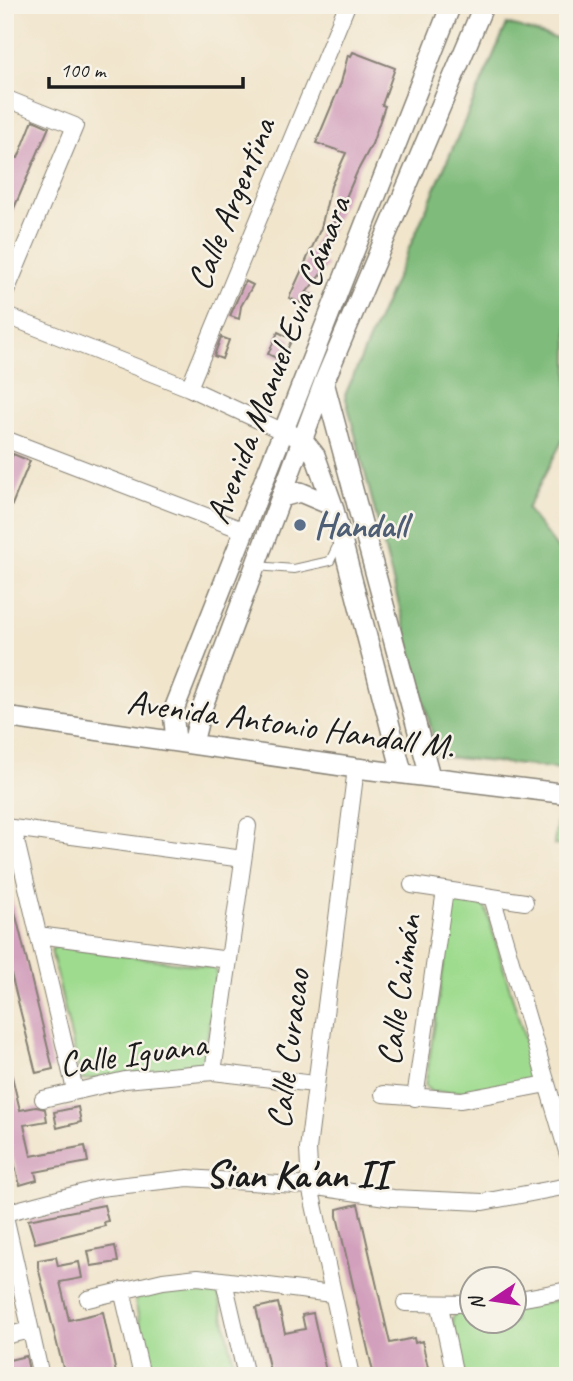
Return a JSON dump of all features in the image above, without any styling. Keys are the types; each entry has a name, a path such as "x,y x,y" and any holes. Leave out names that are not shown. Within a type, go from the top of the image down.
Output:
{"street":[{"name":"Calle Argentina","path":"188,388 347,5"},
{"name":"Avenida Manuel Evia Cámara","path":"185,741 173,712 451,5"},
{"path":"462,5 486,7"},
{"name":"Avenida Manuel Evia Cámara","path":"185,741 201,711 324,382 486,7"},
{"path":"5,98 75,126 5,294"},
{"path":"5,315 188,388 303,440"},
{"name":"Avenida Manuel Evia Cámara","path":"324,382 430,776"},
{"path":"5,439 244,531"},
{"name":"Avenida Manuel Evia Cámara","path":"303,440 315,455 332,506 402,772"},
{"path":"282,497 300,492 332,506"},
{"name":"Avenida Antonio Handall M.","path":"5,717 185,741 356,768 568,794"},
{"name":"Calle Curacao","path":"351,1376 310,1186 308,1149 314,1084 356,768"},
{"path":"213,1072 248,827"},
{"path":"75,1090 9,828 243,859"},
{"path":"412,885 526,902"},
{"name":"Calle Caimán","path":"415,1098 445,890"},
{"path":"492,897 568,1155"},
{"path":"38,935 229,960"},
{"name":"Calle Iguana","path":"43,1099 125,1080 213,1072 314,1084"},
{"name":"Calle Caimán","path":"383,1094 415,1098 486,1098 547,1084"},
{"path":"41,1376 5,1214 100,1188 188,1178 310,1186 393,1198 482,1202 568,1186"},
{"path":"88,1299 122,1290 198,1277 332,1294"},
{"path":"224,1281 246,1376"},
{"path":"122,1290 142,1376"},
{"path":"528,1297 568,1290"},
{"path":"405,1303 458,1305"},
{"path":"440,1306 454,1376"},
{"path":"5,1336 30,1330"}],"lane":[{"path":"256,566 294,569 330,561 341,538 364,531"}],"green space":[{"path":"507,24 568,42 568,430 527,509 568,562 568,770 438,756 345,395"},
{"path":"558,811 568,813 568,846 554,845"},
{"path":"459,899 479,902 486,909 535,1073 531,1081 476,1092 431,1092 425,1086 453,905"},
{"path":"56,946 210,967 217,971 204,1061 196,1066 81,1080 51,950"},
{"path":"207,1287 218,1293 237,1376 152,1376 135,1302 140,1295 167,1289"},
{"path":"568,1298 568,1376 464,1376 452,1319 456,1312 458,1336 528,1336 528,1306"}],"building":[{"path":"353,52 395,68 372,144 323,250 326,251 321,262 328,265 306,293 314,295 306,305 289,298 321,228 331,186 346,153 316,143 341,83 348,55 351,56"},
{"path":"33,120 49,127 5,229 5,154 18,158"},
{"path":"245,281 253,285 241,306 239,319 230,316"},
{"path":"278,332 292,339 282,361 268,354"},
{"path":"221,337 229,340 222,359 214,356"},
{"path":"13,454 30,461 7,517 5,476"},
{"path":"9,887 53,1069 36,1073 5,950 5,888"},
{"path":"9,1064 20,1110 36,1107 45,1109 47,1121 24,1125 31,1156 85,1146 88,1162 35,1172 37,1180 20,1185 5,1128 5,1065"},
{"path":"78,1107 81,1122 57,1128 54,1112"},
{"path":"358,1204 390,1343 414,1338 415,1343 422,1341 430,1376 374,1376 337,1216 337,1209"},
{"path":"104,1205 108,1221 104,1222 105,1226 35,1243 28,1220"},
{"path":"115,1246 118,1262 91,1266 88,1251"},
{"path":"56,1257 58,1266 79,1262 82,1278 60,1282 69,1320 103,1312 116,1373 65,1376 38,1267 38,1260"},
{"path":"278,1303 285,1333 305,1329 302,1315 313,1313 327,1376 271,1376 256,1308"},
{"path":"26,1356 30,1376 8,1376 5,1361"}],"place":[{"name":"Handall","path":"300,525"}],"district":[{"name":"Sian Ka'an II","path":"297,1174"}]}
